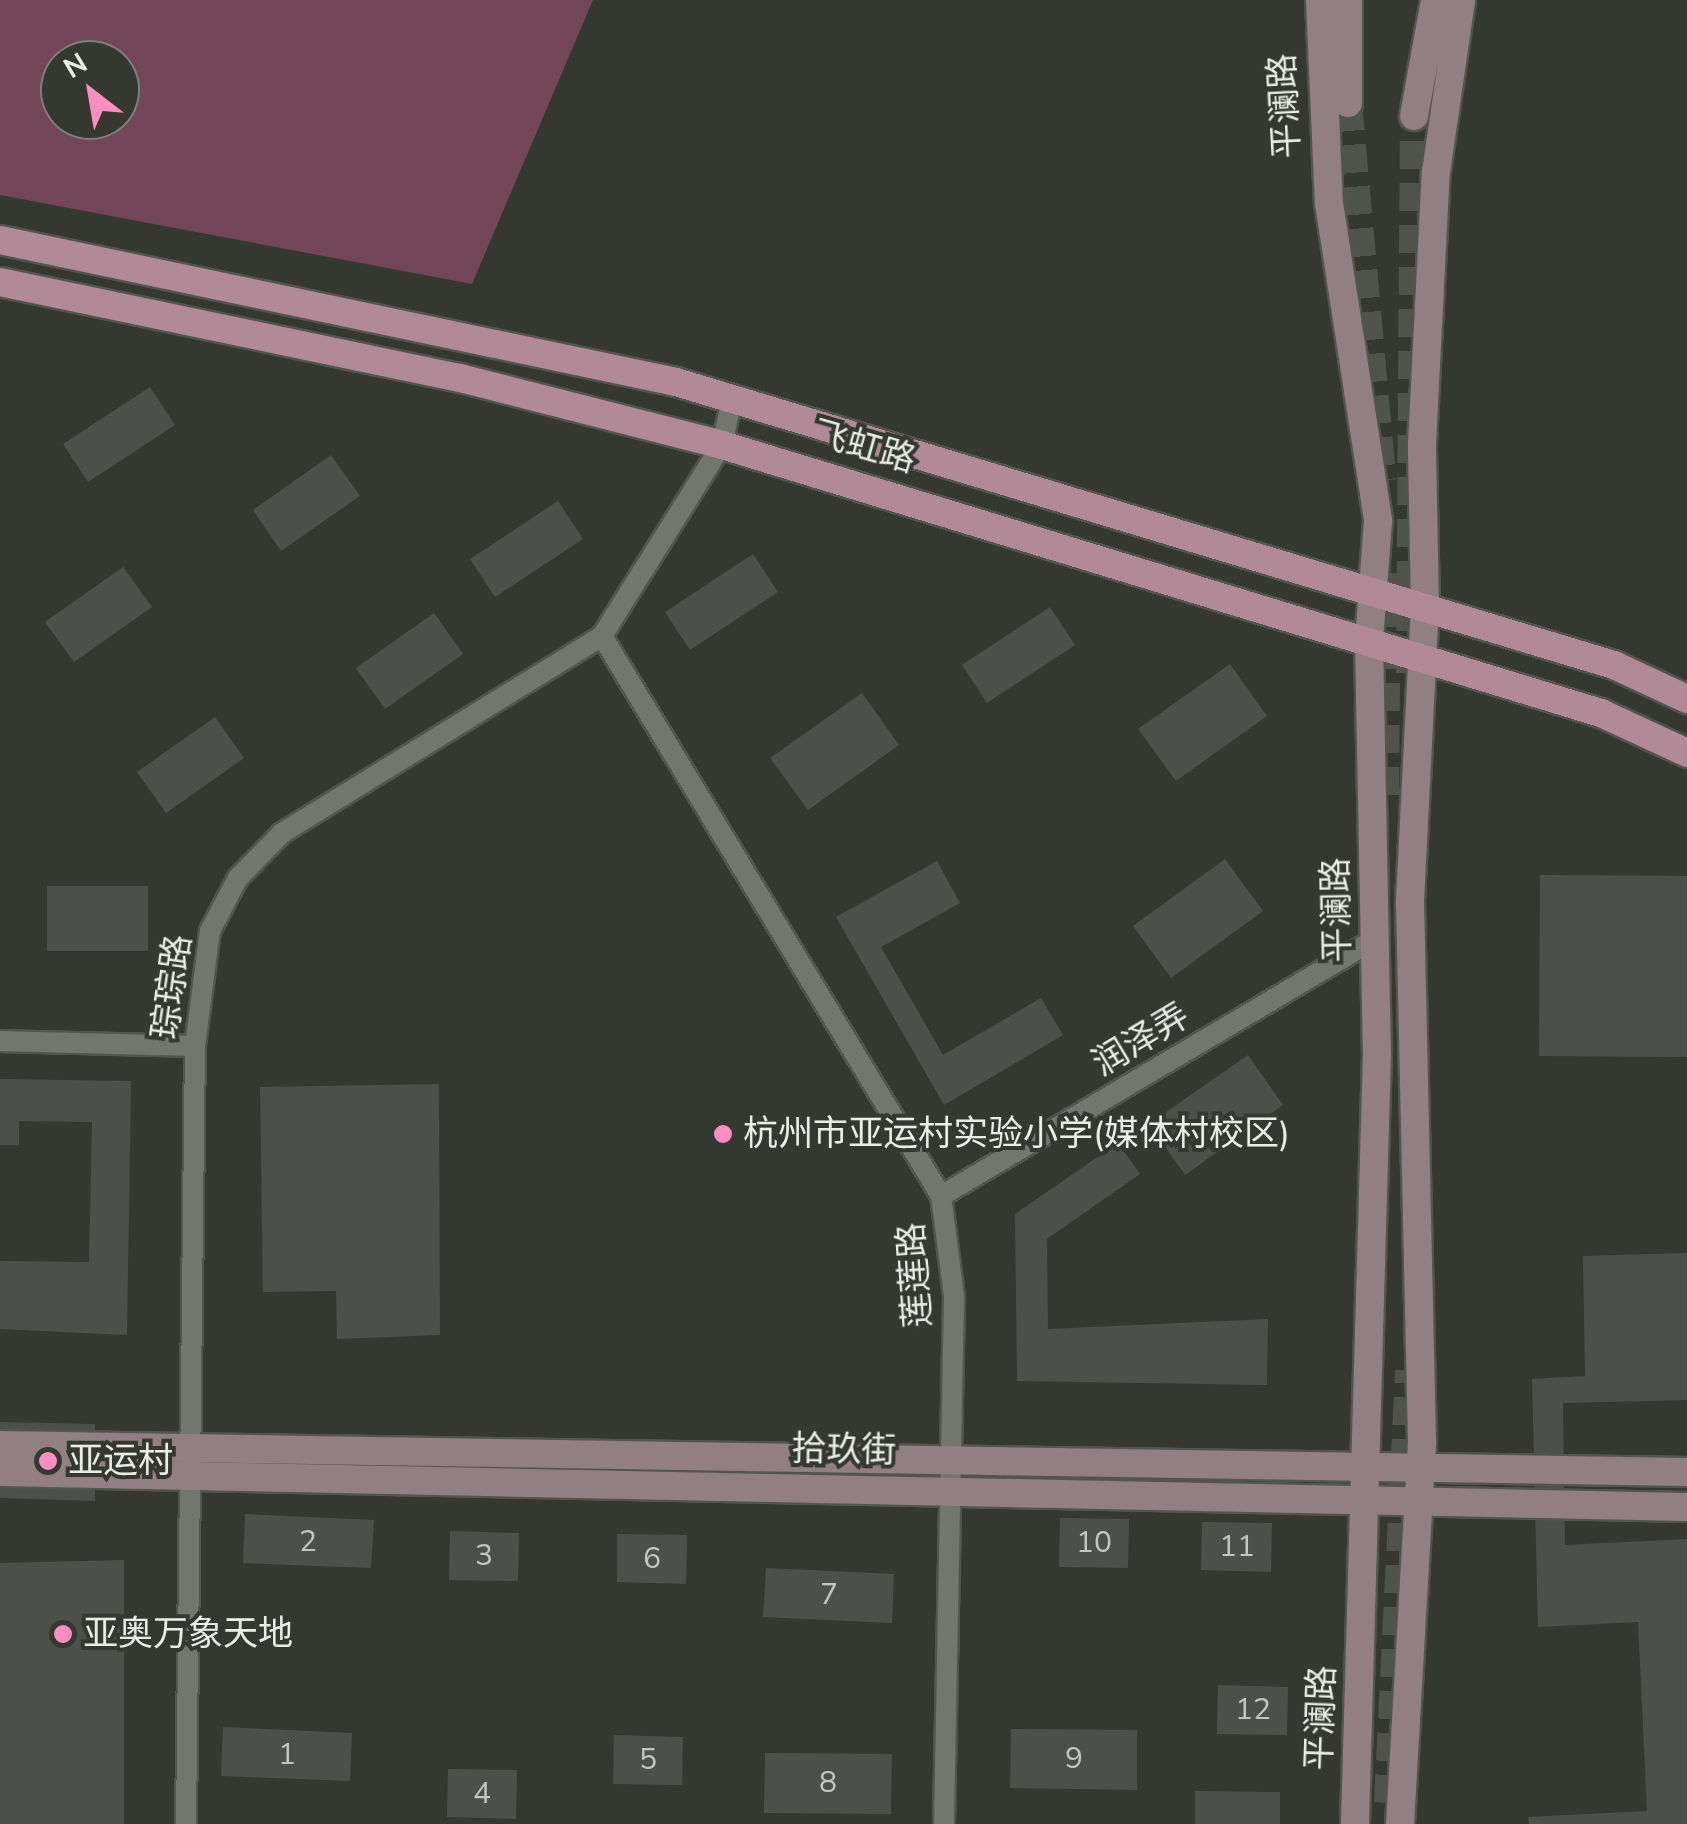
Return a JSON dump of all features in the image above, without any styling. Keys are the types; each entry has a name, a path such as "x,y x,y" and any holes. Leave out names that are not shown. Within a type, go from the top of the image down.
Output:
{"main road":[{"name":"平澜路","path":"1320,0 1329,203 1363,399 1376,592 1369,641 1375,939 1366,1502 1354,1824"},
{"path":"1348,0 1348,104"},
{"path":"1414,116 1435,0"},
{"path":"1400,1824 1420,1468 1410,901 1418,656 1425,607 1422,444 1436,172 1461,0"},
{"name":"飞虹路","path":"0,240 732,399 1614,665 1687,698"},
{"name":"飞虹路","path":"0,282 460,378 722,445 1601,713 1687,752"},
{"name":"拾玖街","path":"0,1445 188,1462"},
{"name":"拾玖街","path":"0,1472 188,1462 948,1476 1366,1468 1687,1472"},
{"name":"拾玖街","path":"948,1476 1366,1502 1687,1506"}],"street":[{"name":"琮琮路","path":"186,1824 195,1046 210,932 260,852 602,636 722,445 732,399"},
{"name":"莲莲路","path":"602,636 941,1196 954,1296 944,1824"},
{"name":"润泽弄","path":"941,1196 1375,939"},
{"path":"0,1041 195,1046"}],"shaded area":[{"path":"0,0 593,0 472,284 0,195"}],"building":[{"path":"150,387 175,425 88,482 63,444"},
{"path":"331,455 360,496 281,551 253,510"},
{"path":"558,501 583,539 495,597 470,559"},
{"path":"753,554 778,592 690,650 665,612"},
{"path":"123,567 152,607 74,662 45,622"},
{"path":"1050,607 1075,645 987,703 962,665"},
{"path":"434,613 463,654 385,709 356,668"},
{"path":"1230,664 1267,716 1176,781 1138,729"},
{"path":"862,693 899,745 808,810 770,758"},
{"path":"215,717 244,758 166,813 137,772"},
{"path":"1225,859 1263,911 1171,978 1133,926"},
{"path":"937,861 960,903 881,947 943,1055 1041,998 1063,1035 944,1105 836,917"},
{"path":"1540,875 1687,876 1687,1057 1539,1056"},
{"path":"47,886 148,886 148,951 47,951"},
{"path":"1248,1055 1283,1105 1185,1175 1149,1124"},
{"path":"0,1079 131,1081 127,1335 0,1329 0,1261 89,1262 92,1122 19,1121 19,1145 0,1145"},
{"path":"439,1084 440,1335 337,1339 336,1291 263,1292 260,1087"},
{"path":"1118,1143 1140,1174 1047,1239 1048,1329 1268,1319 1267,1385 1017,1381 1015,1214"},
{"path":"1687,1253 1687,1400 1563,1403 1565,1545 1687,1539 1687,1824 1529,1824 1528,1817 1647,1811 1638,1622 1538,1627 1532,1379 1585,1376 1583,1256"},
{"name":"亚运村","path":"0,1422 95,1424 95,1501 0,1498"},
{"path":"245,1514 374,1520 371,1568 243,1563"},
{"path":"1060,1518 1129,1519 1128,1568 1059,1567"},
{"path":"1202,1522 1272,1523 1271,1572 1201,1570"},
{"path":"450,1531 519,1533 518,1581 449,1580"},
{"path":"617,1534 687,1535 686,1584 617,1582"},
{"name":"亚奥万象天地","path":"124,1560 124,1824 0,1824 0,1563"},
{"path":"766,1568 894,1574 892,1623 763,1617"},
{"path":"1218,1685 1288,1687 1287,1735 1217,1734"},
{"path":"223,1727 352,1733 350,1781 221,1776"},
{"path":"1011,1729 1137,1730 1137,1790 1010,1788"},
{"path":"614,1735 683,1737 682,1785 613,1784"},
{"path":"765,1753 892,1754 891,1814 764,1813"},
{"path":"448,1769 517,1770 516,1819 447,1817"},
{"path":"1195,1791 1280,1792 1280,1824 1195,1824"}],"tunnel":[{"path":"1348,103 1382,480"},
{"path":"1410,673 1414,116"},
{"path":"1385,795 1387,573"},
{"path":"1388,1803 1409,1371"}],"place":[{"name":"杭州市亚运村实验小学(媒体村校区)","path":"723,1134"},
{"name":"亚运村","path":"48,1461"},
{"name":"亚奥万象天地","path":"63,1634"}]}
